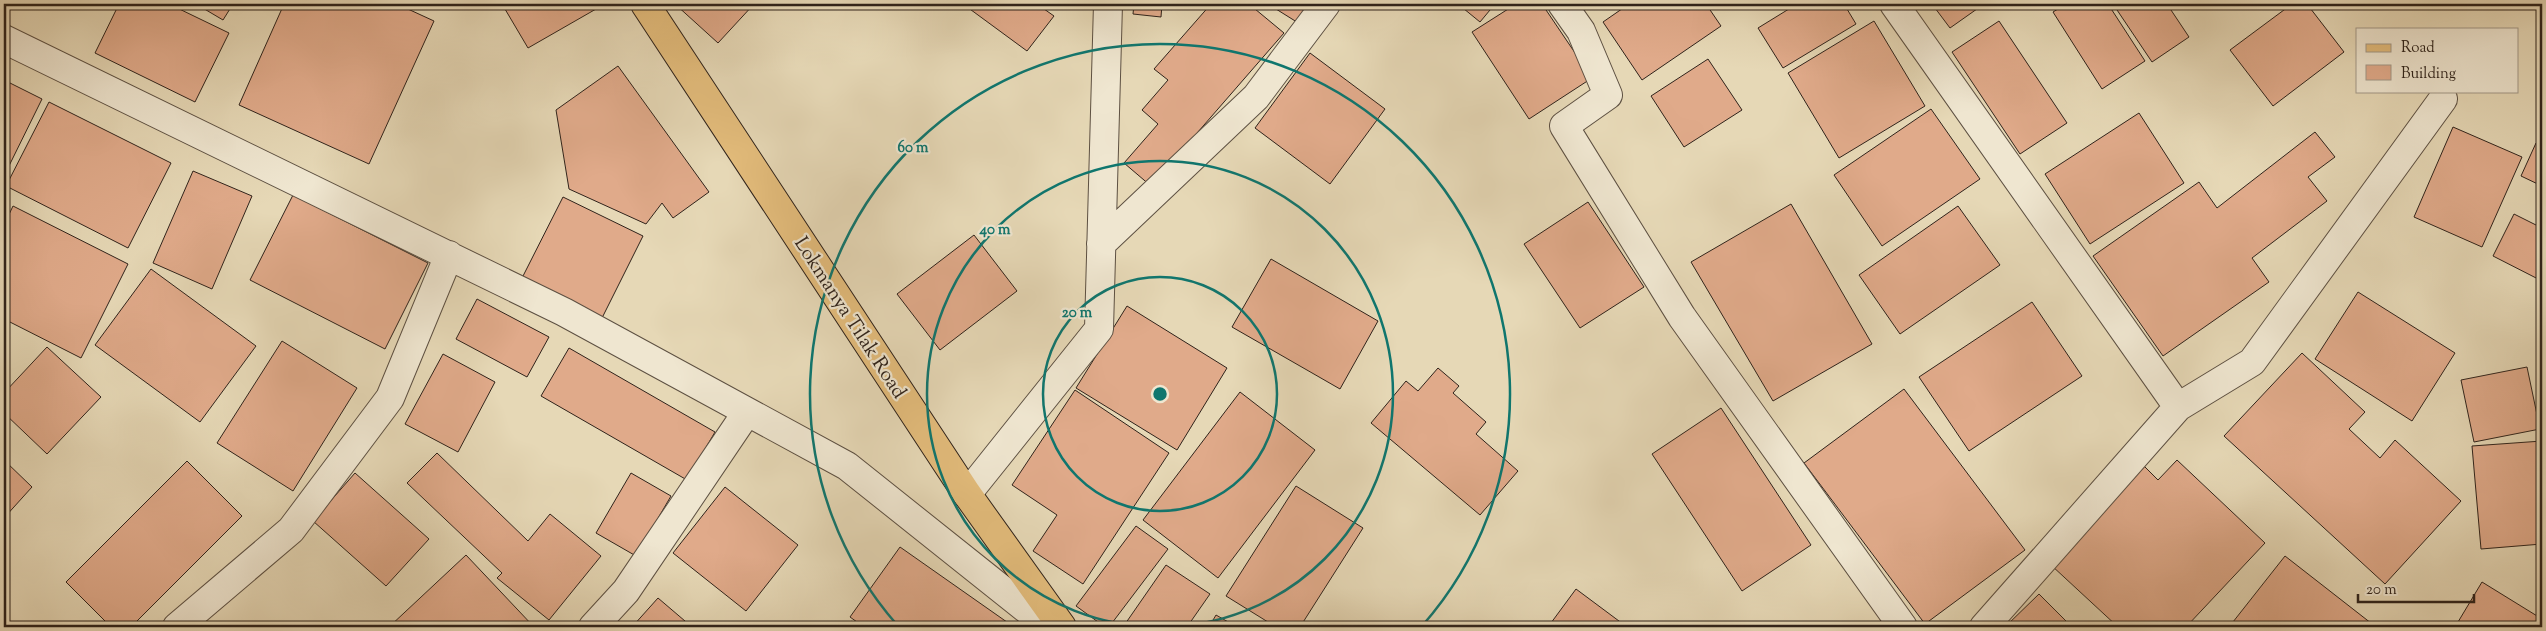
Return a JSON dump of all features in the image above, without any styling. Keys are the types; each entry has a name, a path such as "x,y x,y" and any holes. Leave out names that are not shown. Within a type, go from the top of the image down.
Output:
{"main road":[{"name":"Lokmanya Tilak Road","path":"646,4 967,494 1062,627"}],"street":[{"path":"967,494 1099,329 1108,4"},
{"path":"1102,244 1256,97 1326,4"},
{"path":"1562,4 1580,31 1608,95 1564,126 1682,317 1903,627"},
{"path":"1894,4 2178,406"},
{"path":"4,39 564,312 847,466 1049,627"},
{"path":"1984,627 2178,406 2252,362 2442,99"},
{"path":"177,627 291,530 390,398 449,255"},
{"path":"593,627 626,591 747,412"}],"building":[{"path":"119,4 169,4 229,33 195,102 95,53"},
{"path":"196,4 233,4 223,20"},
{"path":"284,4 397,4 434,21 369,164 239,105"},
{"path":"427,4 441,4 438,9"},
{"path":"502,4 603,4 603,5 528,48"},
{"path":"675,4 754,4 718,43"},
{"path":"963,4 1037,4 1054,16 1027,51"},
{"path":"1134,4 1162,4 1161,17 1133,14"},
{"path":"1211,4 1249,4 1284,33 1151,186 1124,163 1158,124 1142,110 1168,80 1154,69"},
{"path":"1268,4 1313,4 1300,24"},
{"path":"1458,4 1495,4 1480,22"},
{"path":"1516,4 1542,4 1592,78 1529,119 1472,32"},
{"path":"1629,4 1706,4 1721,26 1642,80 1603,22"},
{"path":"1797,4 1844,4 1856,24 1783,68 1758,28"},
{"path":"1932,4 1984,4 1950,28"},
{"path":"2066,4 2108,4 2145,61 2102,89 2053,12"},
{"path":"2113,4 2167,4 2189,37 2152,62"},
{"path":"2292,4 2307,4 2344,52 2273,106 2230,50"},
{"path":"1874,21 1925,106 1839,158 1788,73"},
{"path":"1999,21 2067,123 2020,154 1952,52"},
{"path":"1310,53 1385,109 1330,184 1255,128"},
{"path":"1708,59 1742,110 1684,147 1651,96"},
{"path":"618,66 709,192 673,218 662,203 646,224 569,189 556,110"},
{"path":"4,80 42,99 4,176"},
{"path":"49,102 171,163 128,248 6,186"},
{"path":"1931,109 1980,179 1882,246 1834,175"},
{"path":"2139,113 2184,183 2090,244 2045,174"},
{"path":"2453,127 2522,157 2482,247 2414,217"},
{"path":"2315,132 2335,157 2308,177 2327,201 2252,258 2269,282 2163,356 2093,256 2199,182 2217,208"},
{"path":"2536,143 2542,146 2542,186 2521,176"},
{"path":"193,171 252,196 212,289 153,263"},
{"path":"293,195 428,263 385,349 250,280"},
{"path":"563,197 643,236 601,320 521,280"},
{"path":"1588,202 1644,287 1580,328 1524,244"},
{"path":"1791,204 1872,344 1773,401 1691,262"},
{"path":"13,206 128,264 81,358 4,319 4,225"},
{"path":"1958,206 2000,265 1900,334 1859,275"},
{"path":"2514,214 2542,228 2542,281 2493,256"},
{"path":"974,235 1017,291 940,350 897,294"},
{"path":"1271,259 1378,321 1340,389 1232,327"},
{"path":"151,269 256,346 200,422 95,345"},
{"path":"2358,292 2455,353 2412,421 2315,359"},
{"path":"477,299 549,337 527,377 456,339"},
{"path":"2032,302 2082,376 1969,451 1919,377"},
{"path":"1127,306 1227,368 1177,450 1076,388"},
{"path":"282,341 357,388 293,491 217,443"},
{"path":"47,347 101,397 47,454 4,413 4,393"},
{"path":"569,348 715,432 687,480 541,396"},
{"path":"2302,353 2365,412 2349,429 2380,458 2395,440 2461,501 2385,584 2224,436"},
{"path":"443,354 495,382 458,452 405,424"},
{"path":"2527,367 2540,429 2474,442 2461,380"},
{"path":"1438,368 1459,386 1453,393 1486,422 1476,434 1518,471 1480,515 1371,423 1406,381 1418,391"},
{"path":"1904,389 2025,550 1925,624 1804,463"},
{"path":"1075,390 1169,453 1083,584 1033,551 1057,515 1012,485"},
{"path":"1240,392 1315,450 1218,578 1143,520"},
{"path":"1721,408 1811,545 1742,591 1652,454"},
{"path":"2542,441 2542,544 2481,549 2472,446"},
{"path":"437,453 528,541 550,514 601,556 549,620 497,578 502,573 407,483"},
{"path":"4,460 32,487 4,518"},
{"path":"2177,460 2265,543 2186,627 2118,627 2051,565 2144,466 2158,480"},
{"path":"187,461 242,516 131,627 111,627 66,582"},
{"path":"355,473 429,539 386,586 313,521"},
{"path":"631,473 671,496 636,556 596,533"},
{"path":"1296,486 1363,528 1300,627 1276,627 1226,596"},
{"path":"725,487 798,545 746,611 673,553"},
{"path":"1136,526 1168,549 1109,627 1105,627 1076,606"},
{"path":"900,547 1014,627 864,627 850,617"},
{"path":"466,555 534,627 389,627"},
{"path":"2285,556 2376,627 2229,627"},
{"path":"1166,565 1210,594 1187,627 1123,627"},
{"path":"2482,582 2542,619 2542,627 2455,627"},
{"path":"1576,589 1627,627 1548,627"},
{"path":"2039,594 2072,627 2005,627"},
{"path":"658,598 692,627 632,627"},
{"path":"1216,615 1237,627 1209,627"},
{"path":"851,621 859,627 846,627"}]}
